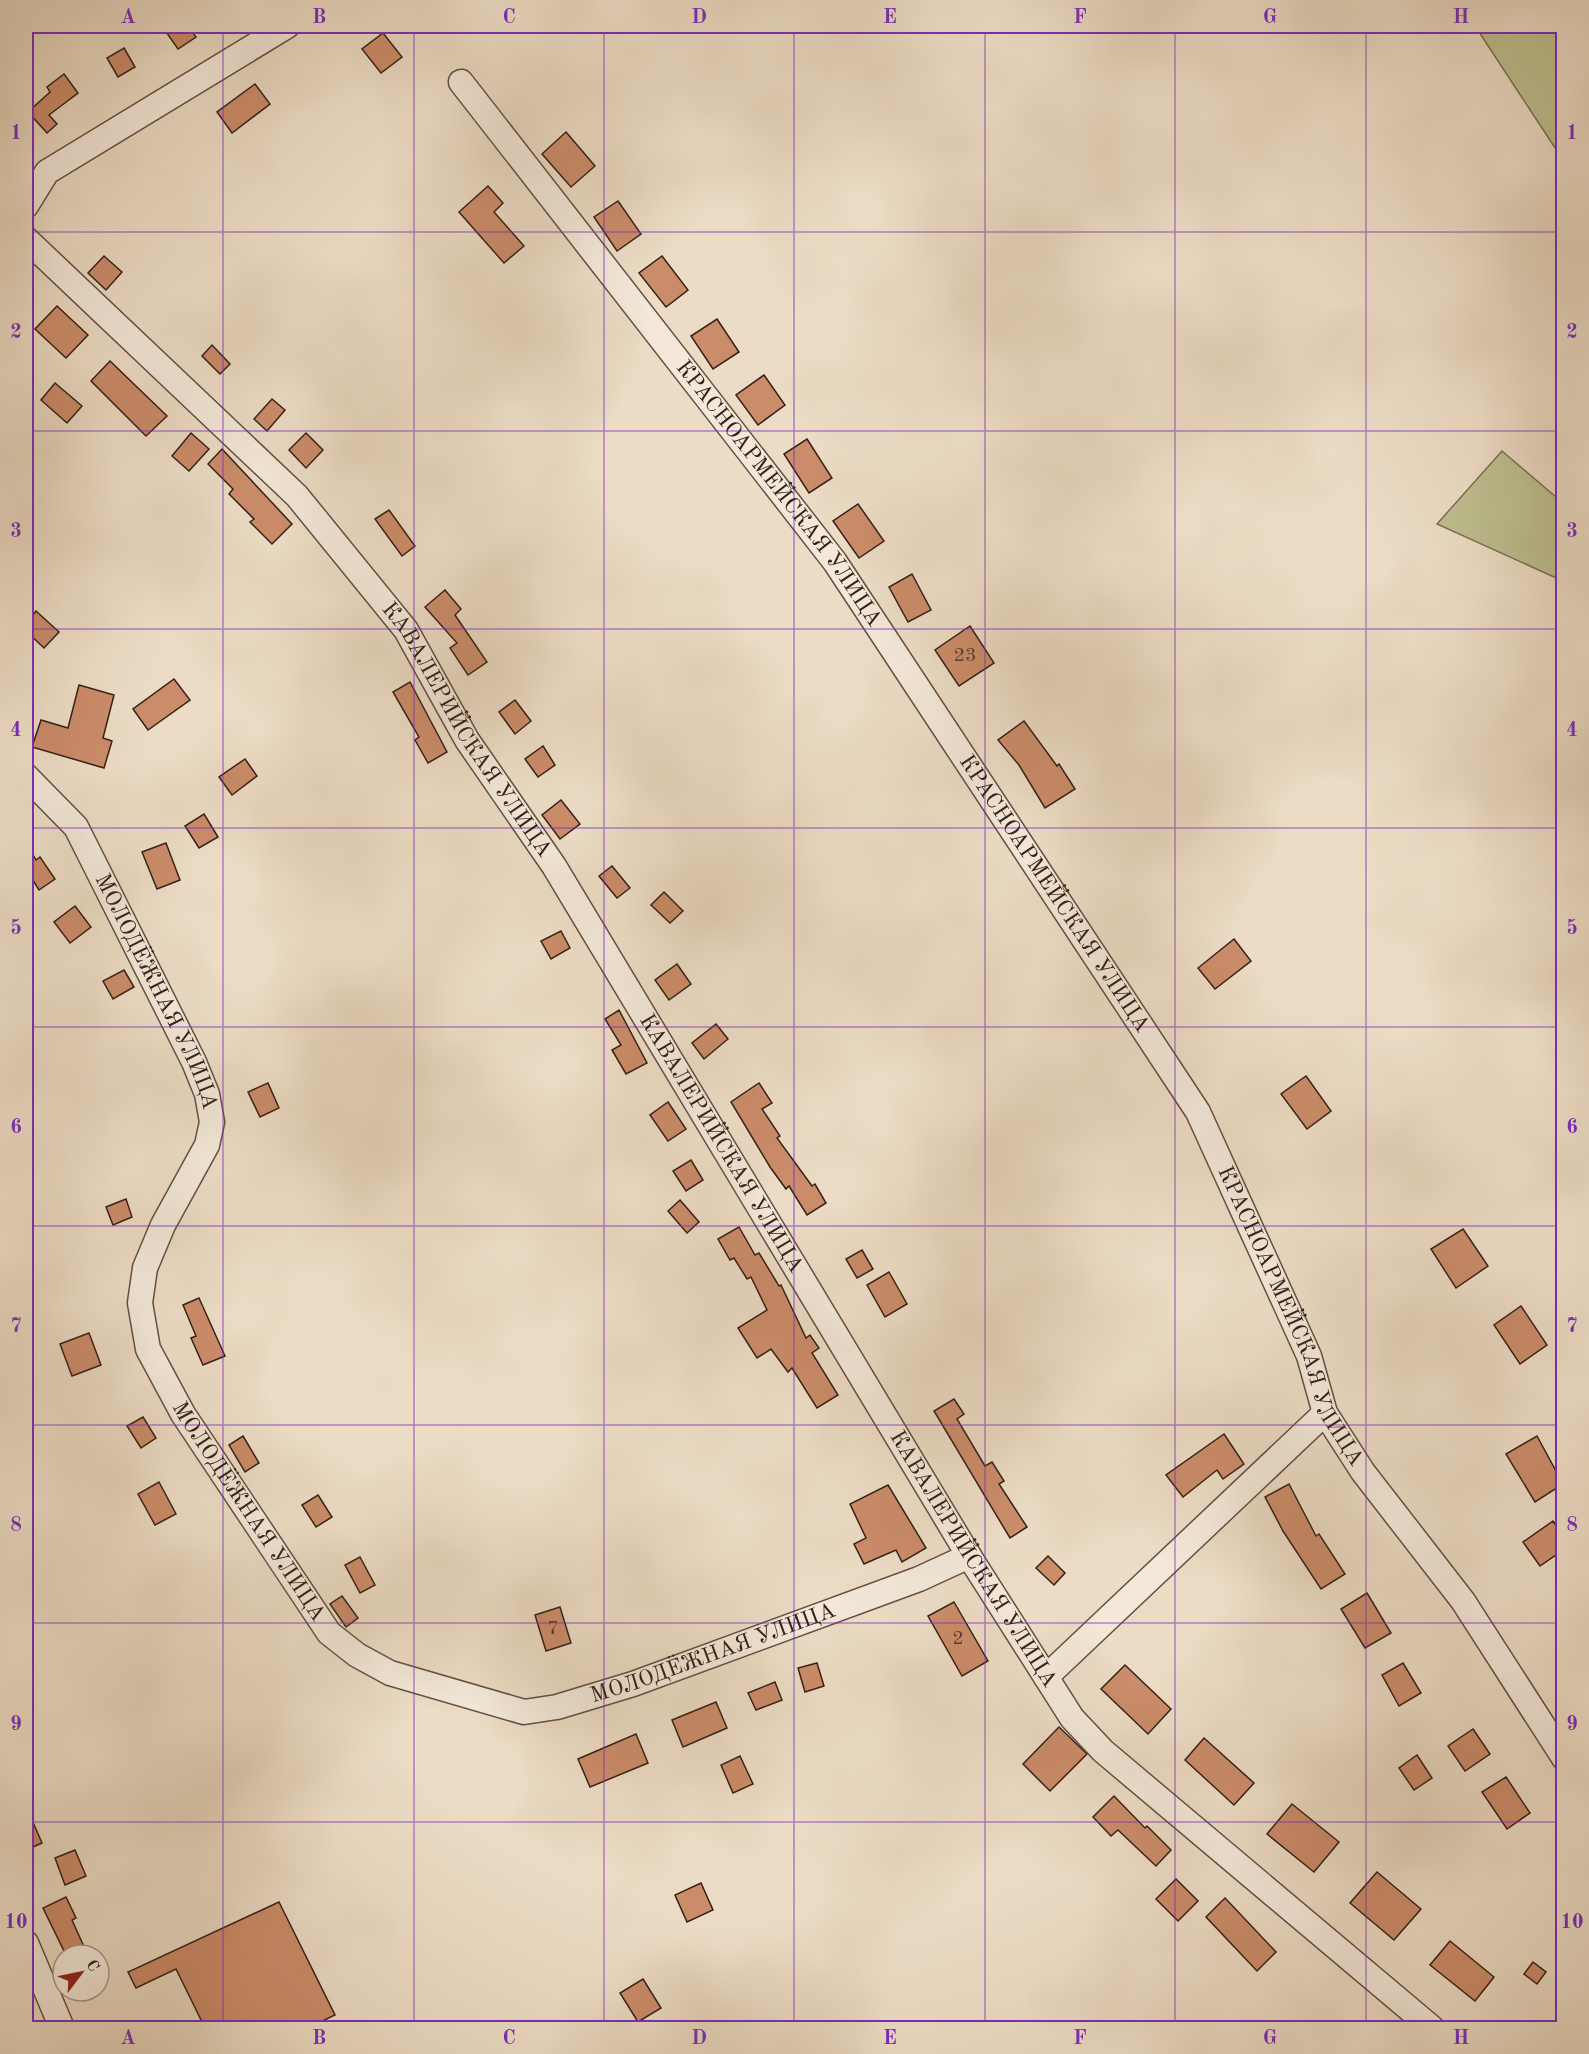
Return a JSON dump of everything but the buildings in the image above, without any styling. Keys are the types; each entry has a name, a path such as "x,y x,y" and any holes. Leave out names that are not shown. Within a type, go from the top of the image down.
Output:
{"street":[{"path":"26,206 47,172 287,26"},
{"name":"КРАСНОАРМЕЙСКАЯ УЛИЦА","path":"461,81 835,562 1198,1112 1309,1356 1325,1413 1363,1472 1463,1601 1563,1758"},
{"name":"КАВАЛЕРИЙСКАЯ УЛИЦА","path":"26,239 297,496 406,630 467,740 554,866 969,1556 1072,1718 1103,1751 1432,2028"},
{"name":"МОЛОДЁЖНАЯ УЛИЦА","path":"26,776 76,827 194,1062 207,1094 212,1122 207,1145 163,1225 145,1268 141,1303 148,1349 183,1414 329,1634 390,1673 524,1712 557,1707 633,1684 919,1580 969,1556"},
{"path":"1046,1677 1325,1413"},
{"path":"26,1943 62,2028"}],"green space":[{"path":"1475,26 1563,26 1563,160"},
{"path":"1502,451 1563,503 1563,581 1437,524"}]}
